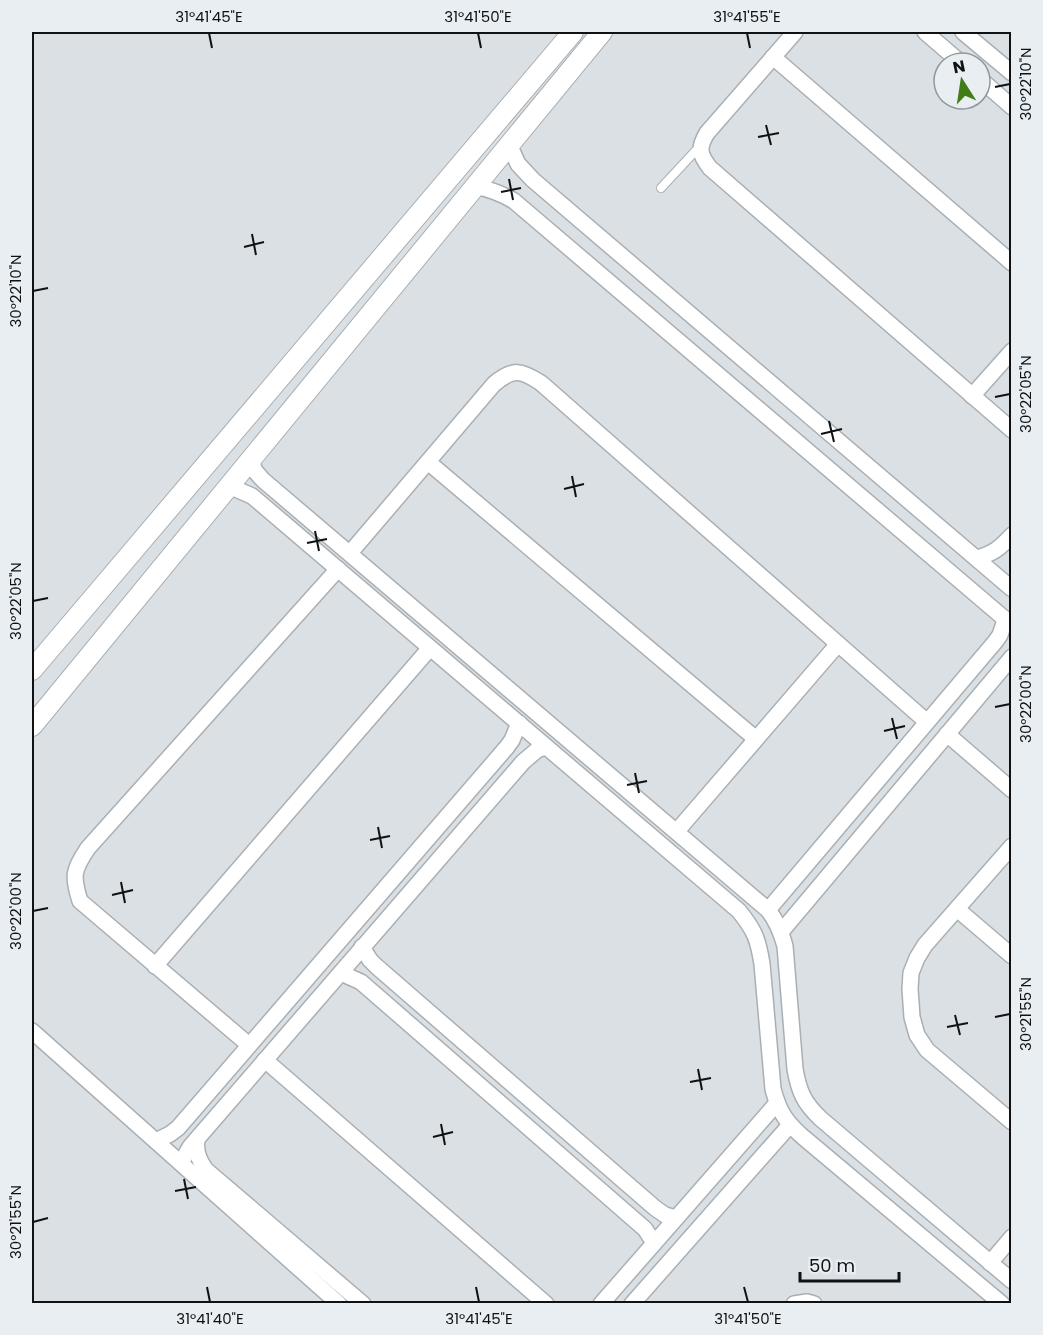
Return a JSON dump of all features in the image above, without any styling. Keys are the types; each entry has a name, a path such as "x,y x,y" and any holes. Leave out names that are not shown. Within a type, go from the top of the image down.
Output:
{"street":[{"path":"32,670 573,32"},
{"path":"32,726 602,32"},
{"path":"795,32 707,133 701,145 702,158 710,168 1011,430"},
{"path":"925,32 947,51"},
{"path":"963,32 1011,73"},
{"path":"773,57 1011,263"},
{"path":"992,89 1011,106"},
{"path":"509,144 518,164 533,180 976,558 1010,583"},
{"path":"474,186 495,191 514,201 1008,622 995,642 768,910"},
{"path":"972,396 1011,351"},
{"path":"350,553 494,384 504,375 515,372 528,375 550,391 927,722"},
{"path":"250,460 262,480 768,910 776,920 785,946 795,1069 798,1088 807,1105 820,1119 1011,1281"},
{"path":"428,462 756,739"},
{"path":"229,486 252,496 739,911 752,927 759,945 773,1089 782,1114 790,1125 1002,1304"},
{"path":"976,558 996,551 1011,535"},
{"path":"249,1045 80,901 74,883 77,864 88,848 338,569"},
{"path":"677,831 838,644"},
{"path":"155,966 430,648"},
{"path":"781,932 1011,657"},
{"path":"156,1141 178,1128 507,747 519,723"},
{"path":"947,734 1011,790"},
{"path":"181,1164 190,1147 523,762 537,750 546,747"},
{"path":"1011,846 925,945 916,958 911,973 910,989 912,1017 917,1035 927,1050 1011,1122"},
{"path":"957,909 1011,956"},
{"path":"362,947 375,966 655,1208 665,1215 676,1218"},
{"path":"340,973 362,982 641,1225 654,1242"},
{"path":"32,1031 339,1304"},
{"path":"265,1060 546,1304"},
{"path":"601,1304 777,1103"},
{"path":"632,1304 790,1125"},
{"path":"197,1140 198,1158 206,1170 363,1304"},
{"path":"641,1225 655,1208"},
{"path":"939,1251 955,1233"},
{"path":"990,1263 1011,1237"},
{"path":"794,1304 807,1302 814,1304"}],"lane":[{"path":"661,188 701,145"}]}
